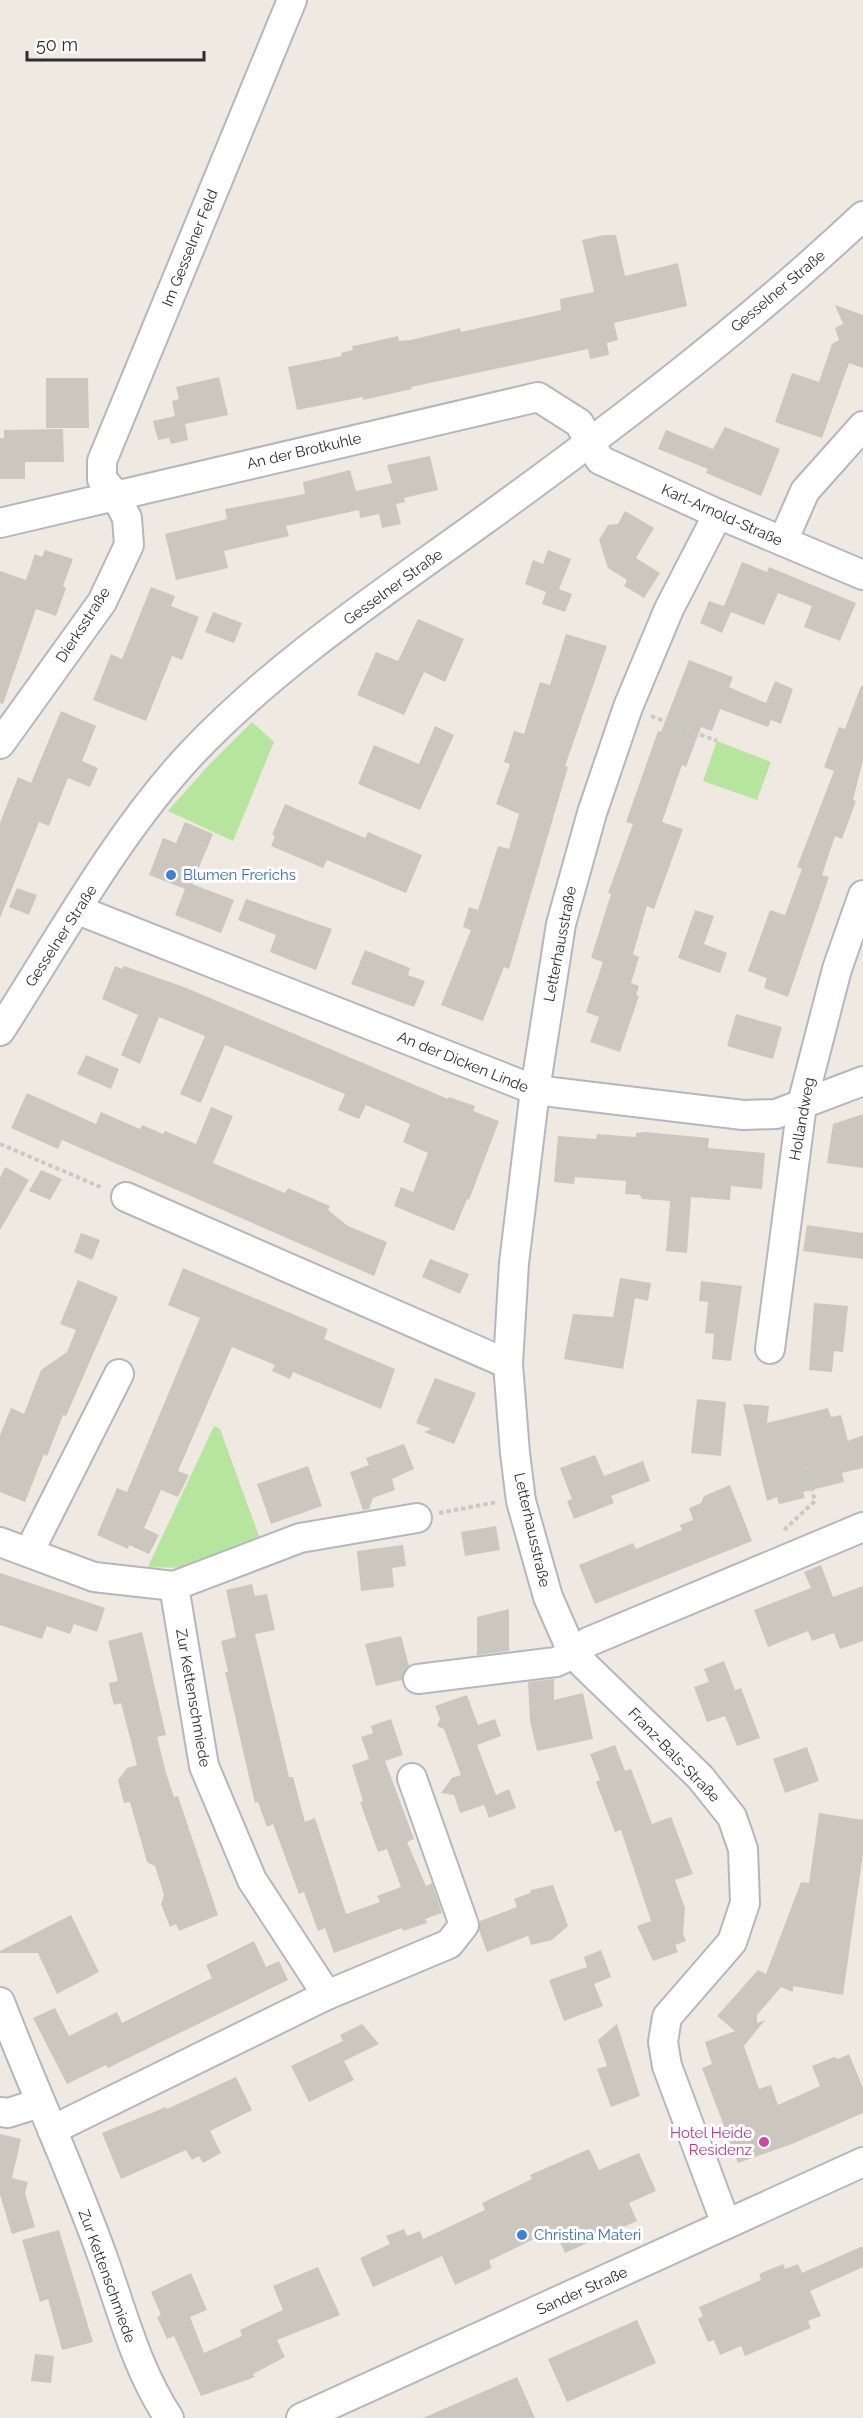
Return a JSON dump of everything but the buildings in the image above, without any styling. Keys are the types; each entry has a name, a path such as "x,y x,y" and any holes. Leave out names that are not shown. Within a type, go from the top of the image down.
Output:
{"street":[{"name":"Im Gesselner Feld","path":"115,494 102,479 102,461 292,0"},
{"name":"Gesselner Straße","path":"0,1031 137,818 190,755 246,699 312,646 590,443 809,266 863,216"},
{"name":"An der Brotkuhle","path":"0,522 538,397 579,423 590,443"},
{"path":"783,541 806,491 863,426"},
{"name":"Karl-Arnold-Straße","path":"590,443 600,460 718,514 863,575"},
{"name":"Dierksstraße","path":"0,744 102,602 129,545 127,518 115,494"},
{"name":"Letterhausstraße","path":"573,1654 548,1597 521,1501 508,1364 514,1263 535,1090 561,924 592,813 628,707 669,609 718,514"},
{"name":"Hollandweg","path":"770,1349 802,1104 837,969 863,895"},
{"name":"An der Dicken Linde","path":"78,910 535,1090 743,1115 776,1114 863,1082"},
{"path":"126,1197 508,1364"},
{"path":"29,1552 119,1374"},
{"path":"0,1542 94,1577 174,1586 300,1539 417,1518"},
{"path":"418,1679 556,1662 573,1654 588,1642 863,1527"},
{"name":"Zur Kettenschmiede","path":"174,1586 204,1766 252,1880 327,1995"},
{"name":"Franz-Bals-Straße","path":"573,1654 700,1777 732,1817 742,1849 745,1903 732,1942 667,2017 663,2042 667,2066 726,2224"},
{"path":"52,2130 327,1995 449,1944 464,1925 412,1778"},
{"name":"Zur Kettenschmiede","path":"0,2002 103,2258 126,2331 149,2384 169,2418"},
{"path":"0,2112 8,2113 40,2103"},
{"name":"Sander Straße","path":"301,2418 863,2162"}],"path":[{"path":"628,707 717,741"},
{"path":"0,1144 126,1197"},
{"path":"780,1534 815,1501 806,1467"},
{"path":"417,1518 498,1502 521,1501"}],"green space":[{"path":"252,722 274,742 233,841 168,811 207,767"},
{"path":"717,741 771,762 757,800 703,781"},
{"path":"214,1426 220,1429 260,1539 186,1568 148,1567"}],"place":[{"name":"Blumen Frerichs","path":"171,875"},
{"name":"Hotel Heide Residenz","path":"764,2142"},
{"name":"Christina Materi","path":"522,2235"}]}
